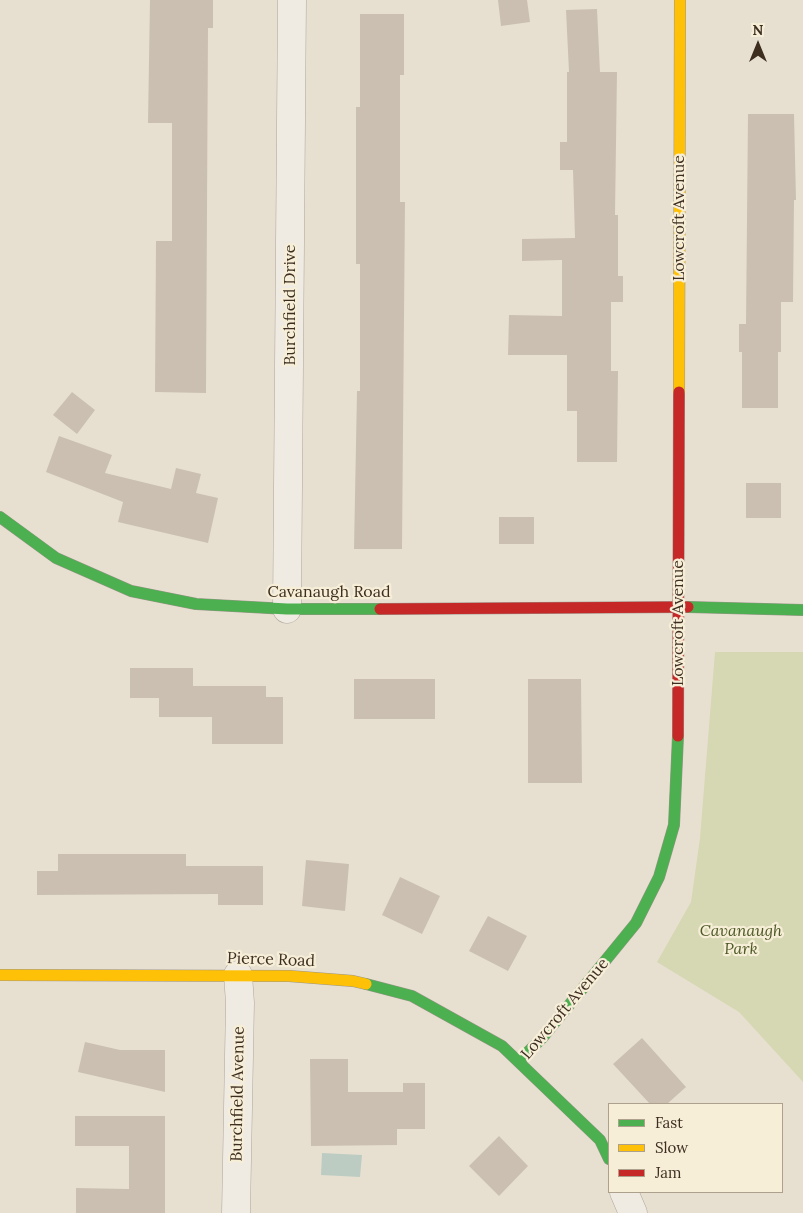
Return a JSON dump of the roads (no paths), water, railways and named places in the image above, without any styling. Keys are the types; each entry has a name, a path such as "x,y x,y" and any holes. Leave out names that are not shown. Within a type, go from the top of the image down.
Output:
{"street":[{"name":"Burchfield Drive","path":"287,609 292,0"},
{"name":"Lowcroft Avenue","path":"608,1157 600,1140 519,1061 543,1036 636,923 659,878 674,825 678,767 680,0"},
{"name":"Cavanaugh Road","path":"0,517 56,558 131,591 196,604 287,609 679,607 803,610"},
{"name":"Pierce Road","path":"0,975 238,975 354,981 412,996 502,1046 519,1061"},
{"name":"Burchfield Avenue","path":"236,1213 240,1004 238,975"},
{"path":"624,1193 633,1213"}],"park label":[{"name":"Cavanaugh Park","path":"741,940"}]}
